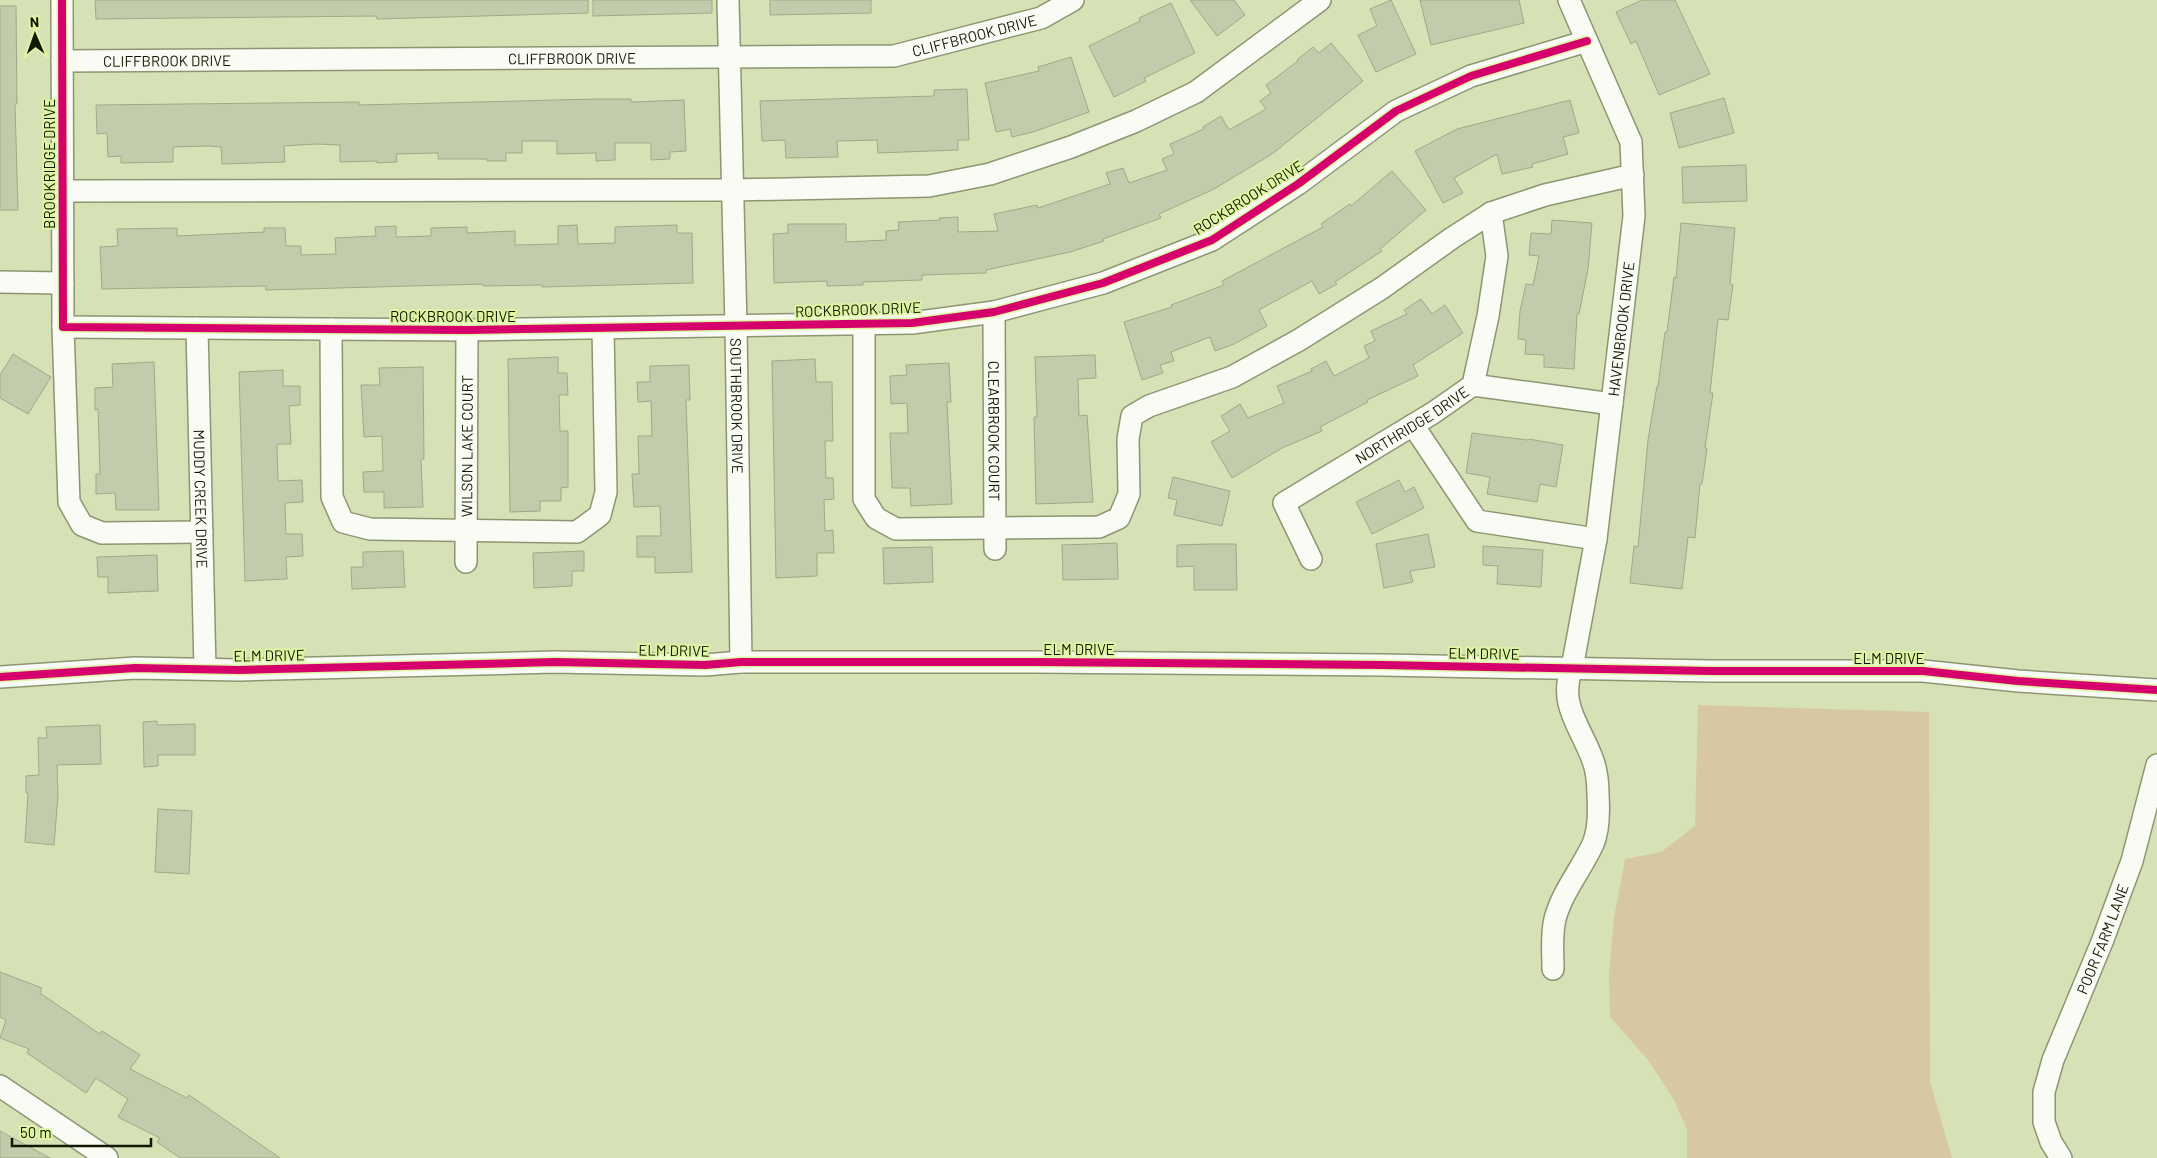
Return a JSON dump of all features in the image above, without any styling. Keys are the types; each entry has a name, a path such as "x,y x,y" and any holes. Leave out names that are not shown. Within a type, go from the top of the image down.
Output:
{"street":[{"name":"BROOKRIDGE DRIVE","path":"62,0 63,327 69,502 82,525 102,533 202,532"},
{"name":"SOUTHBROOK DRIVE","path":"728,0 736,326 741,662"},
{"name":"CLIFFBROOK DRIVE","path":"62,61 894,56 1041,18 1072,0"},
{"path":"63,191 732,190 929,186 990,174 1071,148 1136,121 1196,92 1320,0"},
{"name":"HAVENBROOK DRIVE","path":"1553,969 1552,940 1555,918 1564,893 1593,844 1596,832 1598,777 1570,707 1567,681 1572,668 1596,539 1634,216 1632,142 1569,0"},
{"name":"ROCKBROOK DRIVE","path":"63,327 466,330 736,326 912,323 994,312 1103,283 1212,240 1298,184 1396,111 1472,76 1587,42"},
{"path":"864,323 864,499 876,518 896,529 1099,527 1119,518 1130,494 1128,439 1132,416 1149,406 1232,377 1299,340 1382,288 1452,238 1491,213 1545,195 1633,175"},
{"path":"1473,385 1488,316 1497,256 1491,213"},
{"path":"0,282 63,283"},
{"name":"CLEARBROOK COURT","path":"994,312 995,549"},
{"name":"MUDDY CREEK DRIVE","path":"197,328 204,670"},
{"path":"331,329 332,497 343,522 370,529 577,532 600,515 606,492 603,328"},
{"name":"WILSON LAKE COURT","path":"466,330 466,562"},
{"name":"NORTHRIDGE DRIVE","path":"1311,558 1284,503 1413,425 1473,385 1612,404"},
{"path":"1413,425 1477,521 1596,539"},
{"name":"ELM DRIVE","path":"0,677 135,668 204,670 555,662 705,665 741,662 1054,662 1710,671 1923,671 2018,681 2157,690"},
{"name":"POOR FARM LANE","path":"2062,1158 2047,1132 2043,1112 2044,1092 2048,1075 2132,861 2157,765"},
{"path":"0,1086 107,1158"}],"shaded area":[{"path":"1698,705 1929,712 1930,1082 1952,1158 1687,1158 1687,1130 1674,1100 1648,1060 1610,1017 1609,974 1614,917 1625,859 1661,852 1695,826"}],"building":[{"path":"95,0 588,0 588,13 377,19 376,16 96,19"},
{"path":"593,0 712,0 712,13 593,16"},
{"path":"770,0 871,0 871,13 770,15"},
{"path":"1190,0 1234,0 1245,15 1217,36"},
{"path":"1391,0 1416,54 1376,72 1358,35 1377,26 1370,9"},
{"path":"1420,0 1519,0 1524,23 1431,45"},
{"path":"1642,0 1675,0 1710,74 1659,95 1636,41 1631,44 1616,12"},
{"path":"1171,3 1195,53 1144,78 1146,81 1114,97 1089,46 1140,21 1139,18"},
{"path":"0,6 16,6 17,104 15,104 18,210 0,210"},
{"path":"1331,43 1363,81 1272,154 1214,189 1159,214 1161,218 1103,239 1104,241 1070,252 986,270 986,273 922,275 922,280 863,282 863,285 827,286 827,281 774,283 773,234 788,233 788,224 846,224 846,242 886,240 886,231 899,230 898,222 940,220 939,218 958,217 958,232 998,231 994,214 1037,205 1038,208 1110,184 1106,173 1123,168 1129,183 1167,170 1162,159 1174,154 1170,144 1204,129 1203,127 1221,116 1229,130 1266,109 1260,101 1271,93 1266,85 1313,47 1319,53"},
{"path":"1071,57 1089,112 1033,132 1012,137 1010,129 996,132 985,83 1039,71 1038,67"},
{"path":"967,89 969,140 958,140 958,150 878,153 877,140 837,141 838,157 786,158 785,140 762,141 760,101 934,96 934,90"},
{"path":"1724,98 1734,133 1679,148 1670,113"},
{"path":"631,99 631,102 684,100 686,151 670,152 670,159 651,160 651,143 615,143 615,160 596,161 596,153 557,154 557,141 522,141 522,153 506,153 506,161 438,159 438,153 396,154 397,162 377,163 377,161 340,162 340,145 316,144 284,146 285,162 222,164 221,147 209,146 173,147 173,162 121,163 121,156 108,157 107,133 97,134 96,105 359,102 359,105"},
{"path":"1570,100 1579,133 1563,137 1568,154 1532,164 1533,167 1502,174 1497,154 1454,178 1463,193 1443,203 1415,151 1457,129"},
{"path":"1746,165 1747,201 1683,203 1682,167"},
{"path":"1392,171 1426,210 1380,249 1382,251 1335,282 1337,284 1319,294 1312,281 1259,310 1267,326 1234,344 1215,351 1210,337 1171,352 1174,361 1160,365 1163,373 1142,380 1124,322 1172,307 1171,305 1224,285 1222,281 1323,227 1321,224 1350,204 1351,206"},
{"path":"1552,220 1592,223 1588,269 1579,314 1577,314 1574,369 1544,367 1544,355 1525,354 1526,340 1518,339 1520,311 1526,284 1533,285 1539,256 1529,255 1531,233 1551,234"},
{"path":"1681,223 1735,228 1730,284 1733,285 1728,320 1718,319 1710,393 1713,393 1702,484 1700,484 1695,538 1688,537 1682,589 1630,583 1634,546 1638,547 1648,440 1665,332 1667,332 1674,277 1676,278"},
{"path":"577,225 578,244 615,243 615,227 677,225 677,233 692,233 693,283 542,287 542,285 483,286 483,284 266,290 266,286 102,289 100,247 118,246 117,229 177,228 177,236 264,232 264,228 285,228 286,246 301,246 301,255 336,254 335,238 376,236 375,227 396,226 396,237 431,236 431,228 467,227 467,233 515,231 515,245 558,244 558,226"},
{"path":"1421,299 1432,314 1445,305 1463,333 1413,365 1418,376 1367,400 1368,402 1320,427 1322,431 1282,448 1232,478 1211,442 1230,431 1221,416 1240,404 1248,418 1284,403 1277,386 1312,371 1311,369 1326,361 1334,376 1369,358 1364,346 1375,341 1371,331 1407,314 1404,310"},
{"path":"13,354 51,377 28,414 0,398 0,375"},
{"path":"1095,355 1096,378 1078,379 1079,416 1087,415 1093,502 1036,504 1034,417 1037,417 1035,357"},
{"path":"558,357 558,373 567,373 568,395 559,395 560,431 568,431 568,487 561,488 561,501 540,501 540,511 510,512 508,359"},
{"path":"815,359 816,382 832,382 833,441 825,441 826,478 833,478 834,499 824,500 825,531 833,530 834,553 817,553 817,576 776,578 772,361"},
{"path":"154,362 159,510 116,510 115,493 96,494 96,474 100,474 98,409 95,410 95,388 113,387 112,364"},
{"path":"949,363 951,402 947,402 952,504 911,506 910,488 892,488 890,433 908,433 907,403 891,404 890,376 907,375 906,365"},
{"path":"689,365 690,400 686,400 692,572 655,573 655,557 637,557 637,536 661,536 660,506 634,507 632,474 639,474 638,436 652,436 651,401 638,402 637,382 650,382 650,366"},
{"path":"423,367 424,459 421,459 423,507 384,508 384,492 364,492 363,472 383,471 382,436 364,437 361,385 380,385 379,368"},
{"path":"283,370 283,386 300,386 300,405 289,406 291,444 277,444 278,481 302,480 303,502 285,503 286,534 302,534 303,556 286,557 287,579 245,581 239,372"},
{"path":"1472,433 1529,439 1563,445 1556,487 1540,484 1537,502 1487,494 1490,477 1466,473"},
{"path":"1173,477 1230,491 1222,526 1174,515 1177,500 1168,498"},
{"path":"1399,480 1405,492 1414,487 1424,508 1372,534 1356,502"},
{"path":"1428,534 1435,567 1410,571 1413,582 1384,588 1376,544"},
{"path":"1117,543 1118,579 1063,580 1062,545"},
{"path":"1236,544 1237,590 1194,590 1194,566 1177,567 1177,545"},
{"path":"1483,546 1543,550 1541,587 1497,584 1498,566 1483,565"},
{"path":"932,547 933,582 884,584 883,548"},
{"path":"403,551 405,587 352,589 351,567 363,567 363,552"},
{"path":"584,551 584,571 572,571 572,586 534,588 533,553"},
{"path":"157,555 158,591 108,593 108,577 98,577 97,557"},
{"path":"157,721 157,725 195,724 195,755 158,755 158,766 144,767 143,722"},
{"path":"100,725 101,764 57,765 58,795 54,845 25,842 28,793 26,793 26,776 39,775 38,738 47,738 46,727"},
{"path":"158,809 192,811 189,874 155,872"},
{"path":"0,972 42,988 40,993 100,1034 102,1031 140,1055 130,1069 187,1098 189,1095 280,1158 180,1158 157,1142 160,1138 118,1117 128,1099 96,1078 86,1093 27,1053 29,1049 0,1038 6,1020 0,1017"},
{"path":"0,1131 50,1158 0,1158"}],"cycle path":[{"path":"62,0 63,327 467,330 912,323 994,312 1103,283 1212,240 1298,184 1396,111 1471,76 1587,41"},
{"path":"0,677 135,668 239,670 555,662 705,665 741,662 1034,662 1382,665 1710,671 1923,671 2018,681 2157,690"}]}
